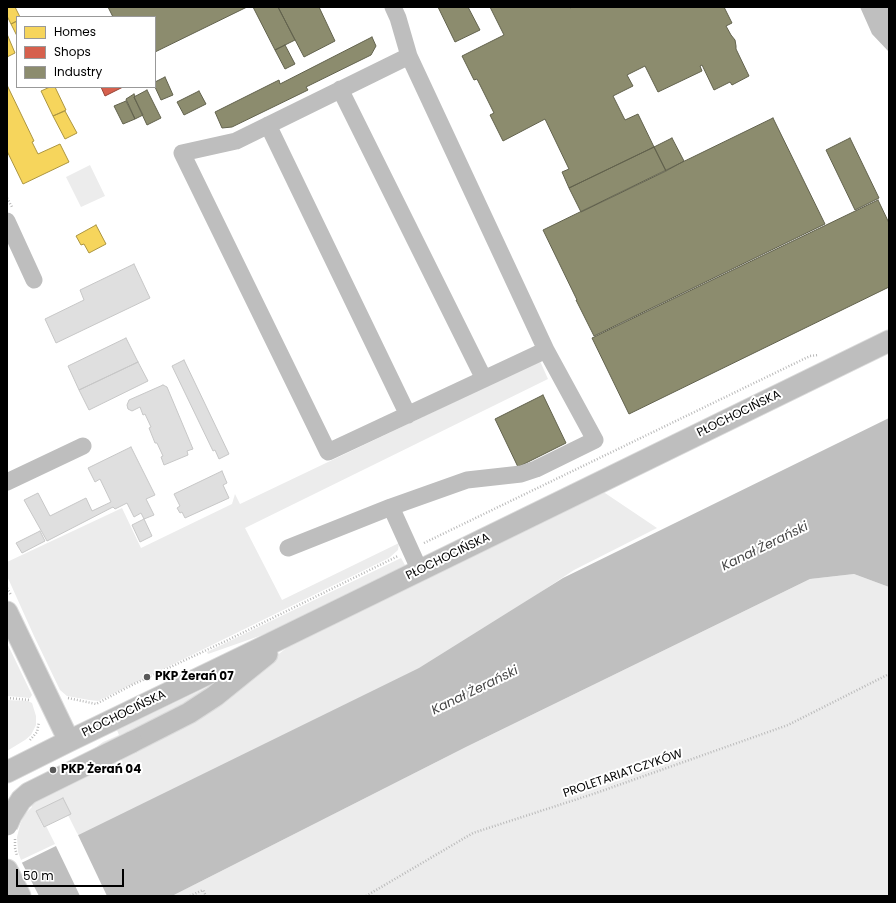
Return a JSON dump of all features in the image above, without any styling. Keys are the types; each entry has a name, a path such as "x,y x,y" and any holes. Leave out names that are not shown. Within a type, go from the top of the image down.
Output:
{"main road":[{"name":"PŁOCHOCIŃSKA","path":"7,772 889,341"},
{"path":"7,612 69,741"},
{"path":"11,831 11,816 21,800 29,793 189,713 215,696 249,670 295,631"},
{"path":"13,865 20,896"}],"lane":[{"path":"288,548 391,507 467,480 521,474 536,469 595,440 546,350 408,56 398,18 393,7"},
{"path":"408,56 236,141 182,153 328,452 546,350"},
{"path":"340,89 484,379"},
{"path":"268,125 408,415"},
{"path":"7,221 34,280"},
{"path":"7,482 83,446"},
{"path":"391,507 420,571"}],"path":[{"path":"62,697 96,704 132,685 230,639 810,356 823,355"},
{"name":"PROLETARIATCZYKÓW","path":"366,896 473,833 596,793 788,725 889,674"},
{"path":"7,698 36,701"},
{"path":"26,743 37,732 40,717"},
{"path":"11,831 15,848 13,865"},
{"path":"190,896 203,890 206,896"}],"shaded area":[{"path":"90,165 105,196 81,207 66,177"},
{"path":"540,361 548,379 245,528 282,600 399,543 398,550 389,558 98,701 67,696 60,690 7,576 7,562 122,508 141,548 232,504 235,494 240,504"},
{"path":"602,491 657,528 574,570 470,639 471,642 346,706 79,837 68,815 71,814 63,798 36,811 43,827 46,826 55,844 21,860 18,852 17,837 24,815 32,807 30,803 228,693 293,643"},
{"path":"401,558 405,565 403,570 268,633 208,654 207,652"},
{"path":"854,574 889,587 889,896 172,896 466,747 810,579"},
{"path":"7,643 32,695 30,698 7,696"},
{"path":"222,680 200,700 76,762 103,742 119,735 117,730"},
{"path":"7,700 28,701 32,703 36,716 36,725 31,735 7,751"}],"water":[{"path":"860,7 889,7 889,52 872,34"},
{"name":"Kanał Żerański","path":"889,418 889,587 854,574 810,579 466,747 172,896 7,896 7,870 419,668 563,578"}],"pier":[{"path":"77,833 107,896 80,896 55,844"},
{"path":"21,861 39,896 7,896 7,868"}],"building: Homes":[{"path":"7,7 15,7 20,16 16,16 16,22 11,24 7,16"},
{"path":"16,22 16,34 11,24"},
{"path":"7,34 15,53 7,57"},
{"path":"7,85 34,141 32,142 38,154 60,144 69,162 23,184 7,151"},
{"path":"48,88 55,88 66,110 53,116 41,91"},
{"path":"65,111 77,133 65,139 53,116"},
{"path":"96,225 106,244 89,253 84,244 81,245 76,236"}],"building: Shops":[{"path":"101,88 121,88 105,96"}],"building: Industry":[{"path":"108,7 247,7 156,52 156,16 112,16"},
{"path":"253,7 278,7 295,40 275,50"},
{"path":"278,7 319,7 335,41 304,57"},
{"path":"438,7 468,7 480,30 455,42"},
{"path":"490,7 724,7 732,23 726,26 735,40 736,49 749,76 732,85 730,82 714,90 702,65 700,66 702,71 658,92 645,66 627,75 633,86 613,96 625,120 638,114 654,147 569,188 562,172 569,169 545,119 503,141 490,115 494,113 477,79 474,80 462,56 504,35"},
{"path":"372,37 376,46 371,55 306,87 308,90 232,127 222,128 215,112 279,80 280,84"},
{"path":"285,45 295,64 285,69 275,50"},
{"path":"165,77 173,95 161,100 155,88 156,82"},
{"path":"147,90 161,118 147,125 134,97"},
{"path":"199,91 206,104 184,115 177,102"},
{"path":"134,94 143,115 135,119 126,99"},
{"path":"126,101 135,119 123,124 114,106"},
{"path":"773,118 825,224 594,336 543,230"},
{"path":"672,138 684,161 666,171 654,147"},
{"path":"850,138 879,198 855,210 826,150"},
{"path":"654,147 666,171 581,212 569,188"},
{"path":"878,200 889,223 889,287 629,414 592,338"},
{"path":"543,395 566,443 518,467 495,419"}],"building: Other":[{"path":"134,264 150,298 56,343 45,319 84,300 80,290"},
{"path":"126,338 138,362 79,390 68,366"},
{"path":"184,360 229,454 219,459 215,450 213,451 172,366"},
{"path":"138,362 148,381 89,410 79,390"},
{"path":"163,385 167,387 193,449 187,451 188,455 164,465 161,457 163,456 157,443 155,443 149,428 151,427 145,414 143,415 140,407 132,411 128,409 127,405 129,400"},
{"path":"131,447 155,495 146,499 154,515 144,519 141,513 134,517 127,503 115,509 113,507 47,541 24,500 38,493 50,516 86,498 92,511 111,502 100,479 95,482 88,468"},
{"path":"222,471 227,483 223,485 229,498 185,518 182,512 180,513 177,508 180,506 174,494"},
{"path":"144,519 152,536 140,542 132,525"},
{"path":"40,531 45,541 22,553 16,543"},
{"path":"63,798 71,814 44,827 36,811"}],"place":[{"name":"PKP Żerań 07","path":"147,677"},
{"name":"PKP Żerań 04","path":"53,770"}]}
